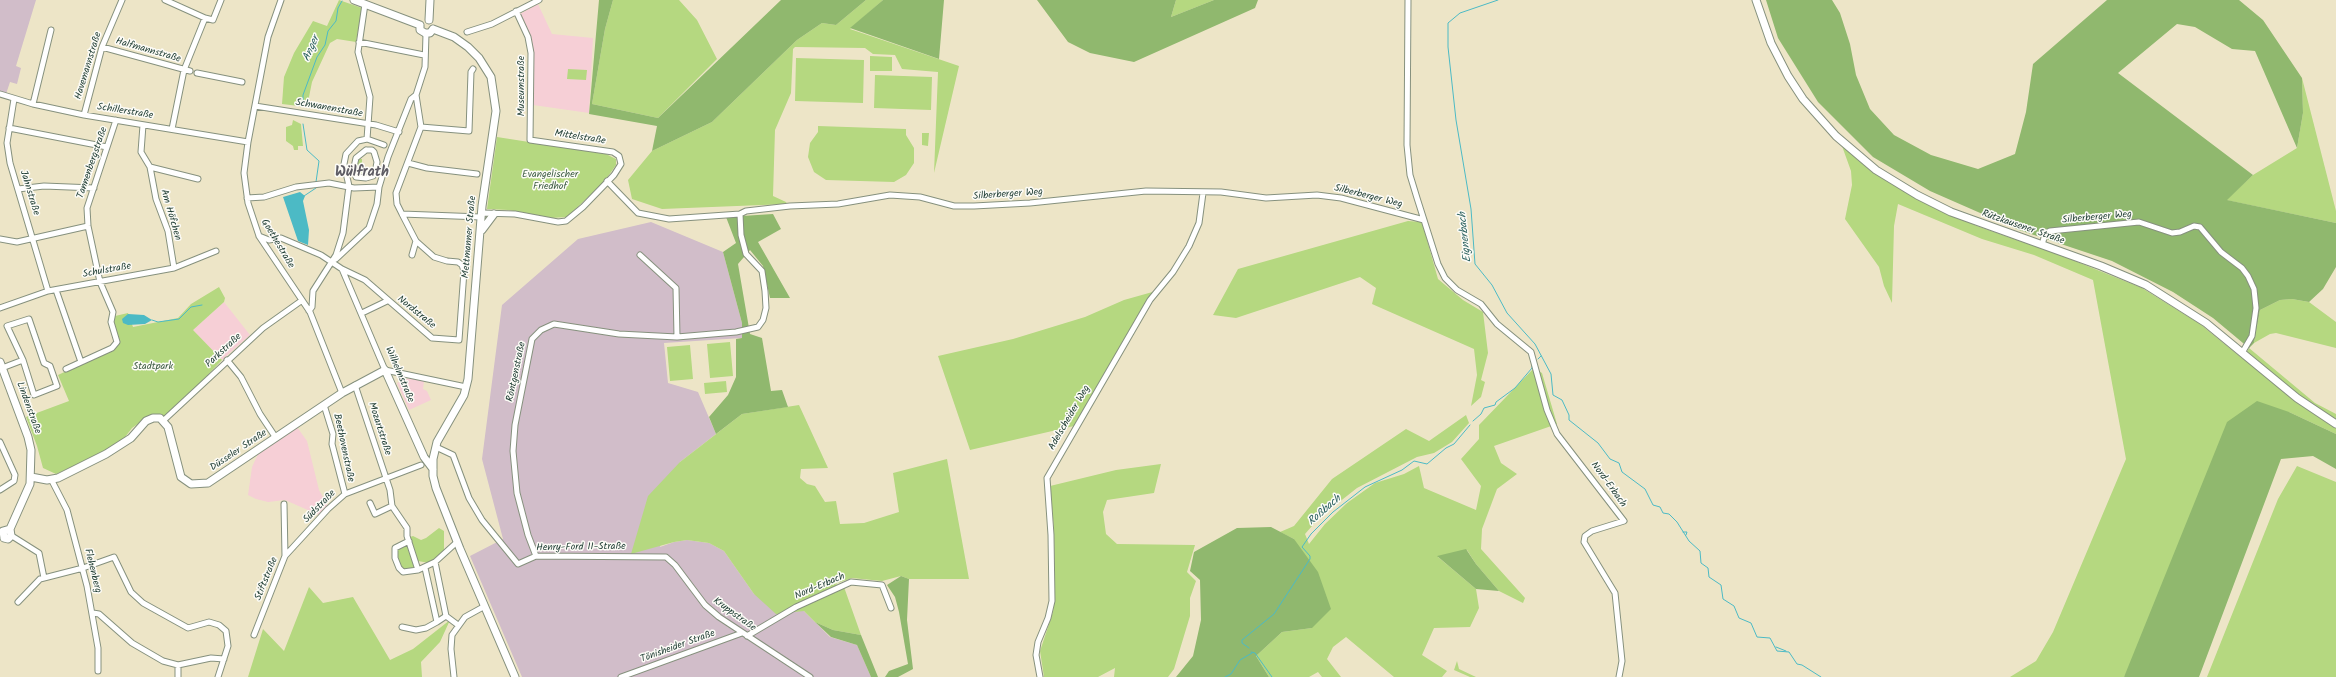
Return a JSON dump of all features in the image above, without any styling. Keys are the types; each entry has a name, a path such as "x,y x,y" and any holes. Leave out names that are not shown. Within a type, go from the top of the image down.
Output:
{"main road":[{"path":"354,0 420,25"},
{"path":"420,25 422,32 426,34 433,29 433,24 429,20 430,0"},
{"name":"Rützkausener Straße","path":"1756,0 1771,42 1788,76 1820,119 1848,148 1876,170 1917,195 1978,223 2116,272 2146,285 2206,323 2297,398 2336,424"},
{"path":"420,25 425,20 429,20"},
{"name":"Mettmanner Straße","path":"433,29 454,38 468,47 480,58 491,77 496,111 481,215 466,387 435,450 433,470"},
{"path":"480,234 488,220 494,214"},
{"name":"Lindenstraße","path":"1,365 28,436 31,450 31,477 11,532"},
{"name":"Düsseler Straße","path":"164,420 168,426 178,473 184,480 194,485 208,483 342,393 385,370"},
{"name":"Wilhelmstraße","path":"385,370 421,451 433,470 436,488 457,542 516,677"},
{"path":"31,477 51,479 58,478 106,454 131,438 146,421 153,418 164,420"},
{"path":"421,451 435,450"},
{"path":"2,535 5,529 11,532"}],"street":[{"name":"Havemannstraße","path":"84,115 102,47 122,0"},
{"path":"165,0 205,18 213,20 221,0"},
{"name":"Goethestraße","path":"280,0 268,37 248,142 244,173 247,198 250,215 260,236 301,301 309,311 342,393"},
{"path":"467,32 488,26 539,0"},
{"path":"1408,0 1407,145 1410,175 1424,220"},
{"path":"365,4 358,52 370,97 367,140"},
{"name":"Museumstraße","path":"516,11 528,37 531,53 530,140"},
{"path":"172,129 187,71 205,18"},
{"path":"33,104 51,30"},
{"path":"412,255 416,241 397,204 396,193 421,127 416,95 425,67 424,55 426,34"},
{"path":"359,42 424,55"},
{"name":"Halfmannstraße","path":"102,47 187,71"},
{"path":"421,127 469,131 471,72 473,69"},
{"path":"197,73 242,82"},
{"name":"Schillerstraße","path":"0,94 33,104 84,115 248,142"},
{"path":"309,311 312,307 313,291 332,263 369,228 377,204 379,187 391,147 399,132 411,99 416,95"},
{"name":"Jahnstraße","path":"14,99 7,143 10,163 48,291"},
{"name":"Schwanenstraße","path":"255,106 367,125 399,132"},
{"name":"Tannenbergstraße","path":"81,362 112,348 118,342 111,322 113,312 100,282 88,226 87,208 116,120"},
{"name":"Am Höfchen","path":"143,125 141,152 150,167 156,199 168,231 174,268"},
{"path":"9,128 108,147"},
{"path":"332,263 343,233 343,218 349,186 344,164 346,154 358,141 367,140 384,145"},
{"name":"Mittelstraße","path":"402,214 515,214 558,222 566,221 583,207 607,181 620,164 619,156 613,152 530,140"},
{"path":"377,162 372,150 359,154 354,167 356,177 373,176 377,162 388,157"},
{"path":"408,163 427,168 477,174"},
{"path":"150,167 198,179"},
{"name":"Silberberger Weg","path":"607,181 633,210 649,216 669,219 740,214 753,210 838,204 890,195 920,197 954,206 974,206 1030,203 1146,191 1203,193 1221,192 1266,198 1317,195 1341,198 1424,220"},
{"path":"247,198 264,197 285,189 330,183 366,188 379,187"},
{"path":"18,189 44,186 94,188"},
{"name":"Adelscheider Weg","path":"1040,677 1036,655 1038,642 1048,618 1052,601 1052,535 1047,478 1144,310 1189,246 1199,223 1203,193"},
{"name":"Röntgenstraße","path":"536,556 528,535 517,492 513,451 517,418 532,339 540,330 561,323 619,334 677,337 758,327 763,320 766,308 762,271 746,254 741,235 740,214"},
{"name":"Nord-Erbach","path":"1424,220 1438,264 1446,278 1456,290 1481,304 1497,324 1531,352 1547,410 1557,434 1624,521 1592,531 1586,536 1584,542 1615,593 1622,662 1619,677"},
{"name":"Silberberger Weg","path":"2042,245 2045,234 2050,231 2139,222 2172,233 2180,232 2194,226 2200,227 2221,252 2242,268 2248,276 2254,289 2256,308 2252,336 2242,353"},
{"path":"0,239 17,242 88,226"},
{"path":"260,236 268,240 281,238 321,255 342,269"},
{"path":"266,246 268,240"},
{"name":"Nordstraße","path":"342,269 365,280 378,290 387,301 432,338 458,340 464,271 462,265 458,262 447,261 434,257 416,241"},
{"name":"Schulstraße","path":"0,308 48,291 174,268 216,251"},
{"path":"640,255 676,288 677,337"},
{"name":"Wilhelmstraße","path":"342,269 385,370"},
{"path":"56,290 81,362 66,369"},
{"name":"Parkstraße","path":"164,420 263,328 301,301"},
{"name":"Nordstraße","path":"362,313 387,301"},
{"path":"29,319 44,363 50,366 57,386 34,395 23,360 6,326 29,319"},
{"path":"1,365 23,360"},
{"path":"227,360 241,377 260,414 276,438"},
{"path":"385,370 397,371 466,387"},
{"path":"389,379 392,374 397,371"},
{"name":"Mozartstraße","path":"355,385 386,480 392,506"},
{"name":"Beethovenstraße","path":"324,405 333,434 332,444 345,494"},
{"path":"0,442 15,475 14,481 0,490"},
{"name":"Henry-Ford II-Straße","path":"435,450 449,452 453,455 470,498 482,520 518,564 536,556 659,556"},
{"name":"Südstraße","path":"285,556 328,509 345,494 386,480 421,465"},
{"name":"Flehenberg","path":"51,479 67,510 83,568 93,613 98,648 98,671"},
{"name":"Stiftstraße","path":"254,635 285,556 284,504"},
{"path":"370,504 374,514 392,506 394,512 402,517 407,528 409,541 418,570"},
{"path":"11,532 39,553 44,578"},
{"path":"409,541 395,548 395,558 399,568 403,572 425,568 435,562 457,542"},
{"name":"Kruppstraße","path":"659,556 666,557 675,565 705,605 744,634 810,677"},
{"path":"18,602 40,579 83,568 112,557 116,558 128,587 143,603 188,628 209,622 223,628 228,639 224,659 218,677"},
{"path":"435,562 446,616 458,625"},
{"path":"425,568 437,622"},
{"name":"Nord-Erbach","path":"744,634 796,606 851,582 882,585 891,608"},
{"path":"454,677 450,649 452,635 465,617 485,606"},
{"path":"93,613 99,614 132,643 163,661 178,665 211,658 224,659"},
{"path":"402,627 416,630 426,628 446,616"},
{"name":"Tönisheider Straße","path":"621,677 744,634"},
{"path":"178,665 178,677"}],"shaded area":[{"path":"0,0 36,0 16,66 21,68 17,84 10,82 6,94 0,91"},
{"path":"538,4 552,34 593,38 589,113 533,105 533,60 531,42 520,14"},
{"path":"651,222 723,252 742,323 742,338 664,343 668,383 698,392 716,434 680,462 660,547 674,542 687,540 709,543 724,551 754,594 804,611 830,637 857,645 871,677 522,677 470,556 503,539 482,459 502,305 578,239"},
{"path":"224,302 250,335 222,360 193,330"},
{"path":"409,378 424,381 423,389 427,391 431,400 409,410 397,383"},
{"path":"297,427 307,441 319,490 328,506 319,515 285,500 268,502 248,495 252,467 259,452"}],"green space":[{"path":"339,0 362,8 356,42 337,39 330,43 312,82 307,107 282,104 284,77 294,53 313,21 327,26"},
{"path":"599,0 613,0 605,29 592,104 658,118 781,0 866,0 836,25 822,23 797,40 712,122 652,151 657,126 589,114"},
{"path":"613,0 679,0 697,20 717,59 658,118 592,104 605,29"},
{"path":"866,0 883,0 850,29 959,66 934,173 938,72 902,69 895,55 873,54 865,48 795,47 793,49 791,93 775,130 773,196 786,202 787,204 662,209 632,199 628,180 652,151 712,122 797,40 822,23 836,25"},
{"path":"883,0 944,0 939,59 850,28"},
{"path":"1037,0 1176,0 1171,17 1214,0 1258,0 1255,8 1134,62 1090,53 1068,42"},
{"path":"1176,0 1214,0 1171,17"},
{"path":"1766,0 1832,0 1840,13 1850,44 1856,75 1870,109 1894,135 1931,155 1978,169 2015,154 2026,112 2033,64 2107,0 2239,0 2263,20 2302,78 2303,113 2297,148 2255,51 2232,49 2195,27 2177,24 2118,73 2253,175 2227,200 2336,223 2336,267 2323,289 2309,302 2292,299 2280,300 2260,310 2254,343 2249,348 2213,318 2173,292 2112,261 2019,230 1930,191 1873,157 1818,102 1778,38"},
{"path":"870,56 892,57 892,71 870,71"},
{"path":"796,58 864,60 863,103 795,101"},
{"path":"568,69 587,70 586,80 567,79"},
{"path":"875,75 932,77 931,110 874,108"},
{"path":"2302,78 2336,211 2336,223 2226,200 2253,175 2297,148 2303,113"},
{"path":"293,120 301,124 303,146 298,146 298,150 294,150 293,146 286,141 286,127 292,125"},
{"path":"818,126 906,129 906,135 914,148 914,163 906,175 894,182 826,180 814,172 808,157 810,143 818,132"},
{"path":"922,133 929,133 928,146 922,145"},
{"name":"Evangelischer Friedhof","path":"497,137 606,154 616,159 616,165 604,182 567,217 551,218 508,210 487,209"},
{"path":"1842,146 1882,178 1925,202 1977,226 2065,257 2142,288 2200,324 2243,359 2249,348 2315,403 2336,414 2336,434 2289,412 2124,677 2010,677 2036,661 2053,632 2126,459 2093,280 2034,255 1982,239 1898,204 1894,226 1892,303 1884,286 1879,267 1845,219 1852,185 1851,171"},
{"path":"357,159 362,159 362,166 366,167 368,172 357,174"},
{"path":"773,214 781,229 758,242 790,298 770,298 763,266 750,250 738,264 750,334 762,338 771,391 782,390 788,407 742,414 716,434 709,417 728,395 736,377 736,339 742,338 742,323 723,252 736,243 726,217"},
{"path":"1408,221 1422,222 1438,279 1463,300 1483,312 1488,353 1481,380 1485,382 1481,397 1471,406 1477,375 1474,349 1372,304 1376,288 1360,277 1236,318 1213,315 1238,269"},
{"name":"Stadtpark","path":"219,287 225,298 224,302 193,330 222,360 199,384 165,416 152,414 132,428 122,441 103,453 56,474 43,468 37,446 26,417 69,401 58,375 113,349 118,341 113,323 115,316 128,313 133,327 178,318 191,304"},
{"path":"1156,291 1074,426 970,450 938,356 1013,339 1085,317 1124,300"},
{"path":"2292,299 2309,302 2336,322 2336,348 2276,333 2270,334 2254,343 2260,310 2280,300"},
{"path":"730,342 733,376 710,378 707,344"},
{"path":"690,345 693,379 670,381 667,347"},
{"path":"1534,368 1542,373 1557,424 1494,446 1501,463 1517,474 1497,489 1482,529 1481,549 1525,598 1523,603 1499,591 1476,564 1467,550 1438,557 1476,589 1479,608 1470,627 1434,628 1422,655 1447,671 1442,677 1394,677 1346,637 1333,647 1327,659 1341,677 1322,677 1318,672 1309,677 1269,677 1256,656 1282,632 1312,628 1294,539 1280,532 1294,526 1332,479 1406,429 1429,441 1466,415 1469,423 1452,442 1434,453 1417,457 1357,488 1319,518 1305,534 1309,544 1325,524 1347,503 1375,483 1404,474 1419,466 1424,488 1476,510 1481,486 1461,459 1479,439 1479,425"},
{"path":"726,381 727,392 705,394 704,383"},
{"path":"2257,401 2289,412 2336,434 2336,469 2313,456 2281,459 2199,677 2124,677 2227,422"},
{"path":"799,405 828,468 801,469 800,478 807,484 815,486 825,502 836,501 840,524 864,523 899,512 893,473 947,459 969,579 909,579 901,576 882,581 852,578 835,584 844,587 861,635 833,630 815,622 804,611 776,614 754,594 724,551 709,543 687,540 674,542 631,554 648,496 680,462 742,414"},
{"path":"1161,464 1154,493 1107,500 1103,512 1106,534 1117,544 1195,545 1187,572 1196,581 1190,598 1190,616 1174,669 1168,677 1114,677 1115,668 1098,677 1044,677 1040,651 1053,612 1055,596 1054,529 1050,486 1116,470"},
{"path":"2297,466 2336,482 2336,677 2207,677 2278,499"},
{"path":"1271,527 1294,539 1318,572 1331,609 1312,628 1282,632 1256,656 1269,677 1176,677 1193,656 1201,620 1200,580 1190,571 1194,552 1237,528"},
{"path":"439,528 444,531 444,551 429,563 418,561 410,537 413,536 421,540"},
{"path":"407,545 410,546 415,570 404,570 399,563 397,549"},
{"path":"1466,549 1476,564 1499,591 1476,589 1437,556"},
{"path":"901,576 909,579 907,620 913,669 898,677 885,677 889,671 908,664 899,612 895,597 887,585"},
{"path":"309,587 323,603 353,597 390,660 413,649 450,620 440,642 421,662 422,677 248,677 263,629 284,651"},
{"path":"815,622 833,630 861,635 878,677 871,677 857,645 831,637"},
{"path":"1457,661 1459,669 1476,677 1470,677 1454,670"}],"water":[{"path":"300,192 305,196 303,201 309,230 308,245 298,241 283,197"},
{"path":"128,314 144,315 152,320 145,324 128,325 123,323 122,319"}],"waterway":[{"name":"Eignerbach","path":"1498,0 1460,13 1448,23 1448,47 1456,120 1471,209 1475,264 1492,285 1507,313 1535,344 1551,374 1553,395 1562,400 1569,415 1569,420 1598,443 1610,459 1619,463 1622,472 1645,489 1653,505 1660,507 1663,513 1669,514 1677,522 1689,541 1700,551 1701,563 1708,568 1709,577 1721,585 1723,599 1734,606 1739,618 1751,623 1757,637 1770,638 1777,651 1789,652 1797,664 1802,665 1821,677"},
{"name":"Anger","path":"303,106 303,95 317,57 325,45 328,31 336,21 338,8 342,1"},
{"name":"Anger","path":"303,124 307,150 319,161 316,182"},
{"name":"Anger","path":"304,196 316,188"},
{"path":"152,320 158,322 179,319 191,307 202,305"},
{"name":"Eignerbach","path":"1538,359 1541,356"},
{"name":"Roßbach","path":"1473,421 1481,414 1484,408 1495,405 1496,402 1515,388 1532,368 1532,364"},
{"name":"Roßbach","path":"1249,648 1242,643 1242,640 1274,614 1310,559 1310,556 1302,547 1311,534 1333,512 1365,487 1402,470 1414,461 1427,464 1446,448 1454,444 1470,425"},
{"name":"Eignerbach","path":"1683,532 1687,532 1686,535"},
{"name":"Eignerbach","path":"1776,647 1786,651"},
{"name":"Roßbach","path":"1251,652 1255,653 1272,677"},
{"path":"1225,677 1231,674 1240,660 1252,653"}],"district":[{"name":"Wülfrath","path":"362,174"}]}
